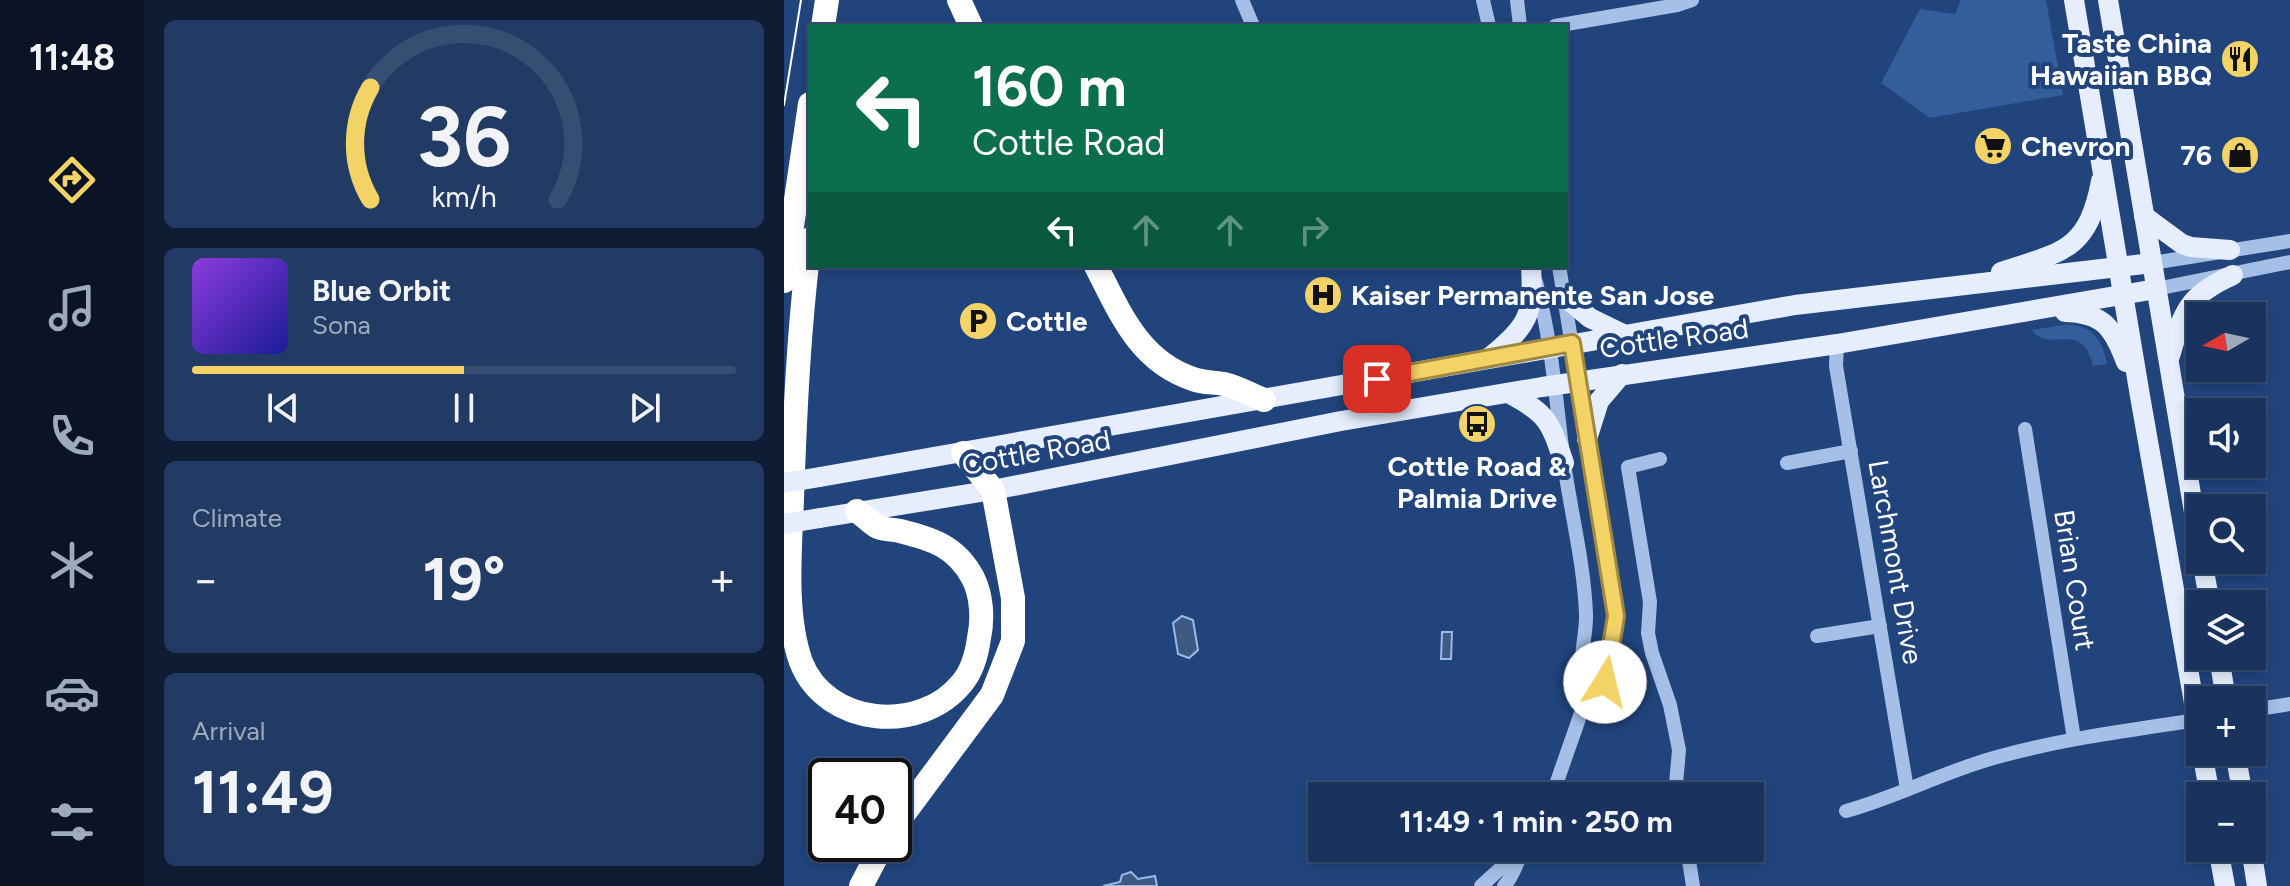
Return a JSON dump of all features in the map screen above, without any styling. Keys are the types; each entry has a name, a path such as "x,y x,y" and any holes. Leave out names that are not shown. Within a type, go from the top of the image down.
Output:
{"highway":[{"path":"823,24 827,0"},
{"path":"959,0 970,24"},
{"path":"784,281 806,162 808,133"},
{"path":"808,258 799,343 793,458 790,547 794,636 807,674 825,695 856,712 876,717 910,715 947,698 971,669 981,630 978,592 963,564 937,542 921,534 879,528 857,511"},
{"path":"1097,268 1123,318 1145,351 1175,372 1196,381 1225,384 1264,400"},
{"path":"912,803 992,695 1013,641 1013,598 993,490 963,453"},
{"path":"861,886 874,862"}],"main road":[{"path":"2074,0 2192,686"},
{"path":"2108,0 2191,494"},
{"path":"1969,283 2044,258 2076,242 2092,218 2103,169"},
{"path":"2144,216 2182,244 2230,250"},
{"name":"Cottle Road","path":"784,483 1795,305 2152,263"},
{"path":"1490,357 1520,330 1527,318 1533,292 1532,268"},
{"path":"2169,360 2180,323 2190,304 2208,286 2233,275"},
{"name":"Cottle Road","path":"784,524 993,490 1341,421 1556,384 1837,344 2156,289"},
{"path":"1565,297 1590,318 1625,335"},
{"path":"2021,312 2087,313 2100,319 2111,330 2140,396"},
{"path":"1587,439 1599,401 1622,374"},
{"path":"1508,393 1529,404 1549,422 1564,463"},
{"path":"2221,862 2225,886"}],"street":[{"path":"1242,0 1252,24"},
{"path":"1483,0 1489,24"},
{"path":"1517,0 1520,24"},
{"path":"1567,24 1664,8 1692,0"},
{"name":"Cottle Road","path":"2152,263 2290,241"},
{"name":"Cottle Road","path":"2156,289 2290,262"},
{"path":"1532,268 1550,347 1564,463 1579,551 1586,615 1581,677 1589,690"},
{"path":"1557,782 1589,690 1605,682 1616,616 1559,268"},
{"name":"Larchmont Drive","path":"1837,344 1836,366 1907,789"},
{"name":"Brian Court","path":"2025,429 2074,739"},
{"path":"1787,463 1851,451"},
{"path":"1660,459 1628,467 1650,602 1648,633 1670,705 1679,750 1676,782"},
{"path":"1817,636 1880,626"},
{"path":"2266,708 2290,704"},
{"path":"1846,811 1995,757 2074,739 2186,727"},
{"path":"1481,886 1509,862"},
{"path":"1504,886 1513,877 1518,862"},
{"path":"1689,862 1693,886"}],"shaded area":[{"path":"1961,0 2046,0 2063,95 1930,118 1881,83 1920,9 1955,14"},
{"path":"2063,325 2081,327 2094,334 2107,364 2093,366 2088,352 2074,340 2039,337 2032,330"},
{"path":"1182,616 1193,620 1198,650 1189,658 1178,654 1173,623"},
{"path":"1442,632 1452,632 1451,659 1441,659"},
{"path":"1131,872 1138,879 1155,876 1157,886 1103,886 1120,882 1122,875"}],"tram line":[{"path":"784,105 801,0"}],"place":[{"name":"Taste China Hawaiian BBQ","path":"2240,59"},
{"name":"Chevron","path":"1993,146"},
{"name":"76","path":"2240,155"},
{"name":"Kaiser Permanente San Jose","path":"1323,295"},
{"name":"Cottle","path":"978,321"},
{"name":"Cottle Road & Palmia Drive","path":"1477,424"}],"route":[{"path":"1377,379 1572,343 1616,616 1605,682"}]}
